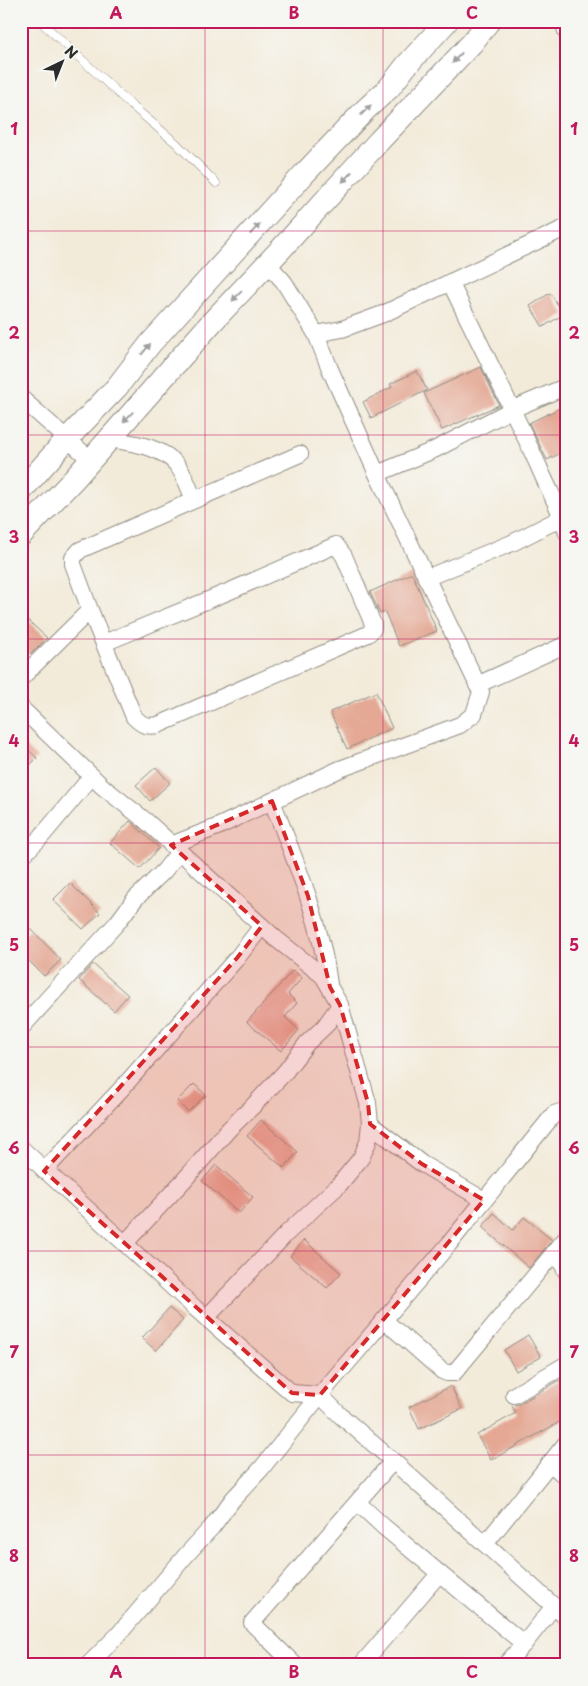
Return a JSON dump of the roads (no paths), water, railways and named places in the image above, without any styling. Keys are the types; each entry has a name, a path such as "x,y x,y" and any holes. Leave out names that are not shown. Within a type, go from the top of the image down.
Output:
{"street":[{"path":"21,491 66,439 117,386 150,344 304,174 389,88 406,66 448,21"},
{"path":"21,535 91,460 212,322 268,264 378,141 472,43 489,21"},
{"path":"563,21 567,34"},
{"path":"316,334 342,329 383,314 567,226"},
{"path":"21,1028 117,923 135,899 164,871 175,848 340,769 460,725 474,714 481,692 377,474 316,334 284,282 268,264"},
{"path":"450,282 513,409 549,490 565,516 567,533"},
{"path":"377,474 436,450 513,409 567,386"},
{"path":"21,398 91,460"},
{"path":"109,439 158,451 176,463 194,500"},
{"path":"104,643 336,545 344,556 373,624 373,629 368,634 158,726 148,727 134,717 90,610 73,564 73,558 80,550 300,454"},
{"path":"426,578 512,543 565,516"},
{"path":"21,678 90,610"},
{"path":"477,685 567,644"},
{"path":"21,708 92,776 146,820 262,926 323,976 340,1005 368,1104 370,1124 368,1142 361,1158 339,1185 294,1226 206,1318"},
{"path":"21,857 41,837 92,776"},
{"path":"272,801 308,896 327,967 330,987"},
{"path":"44,1171 237,958 262,926"},
{"path":"125,1243 185,1179 228,1129 285,1072 307,1043 325,1026 340,1005"},
{"path":"88,1665 118,1635 186,1554 212,1527 233,1499 261,1469 320,1395 554,1114 567,1110"},
{"path":"370,1124 422,1164 484,1200"},
{"path":"21,1148 206,1318 292,1392 320,1395 341,1416 567,1618"},
{"path":"384,1320 442,1370 447,1373 454,1373 567,1237"},
{"path":"555,1251 567,1272"},
{"path":"514,1395 567,1364"},
{"path":"485,1544 567,1442"},
{"path":"295,1665 252,1622 393,1461"},
{"path":"550,1463 567,1478"},
{"path":"358,1503 439,1574 524,1644"},
{"path":"361,1665 439,1574"},
{"path":"505,1665 554,1606"}],"lane":[{"path":"40,21 131,105 176,143 216,183"}]}
